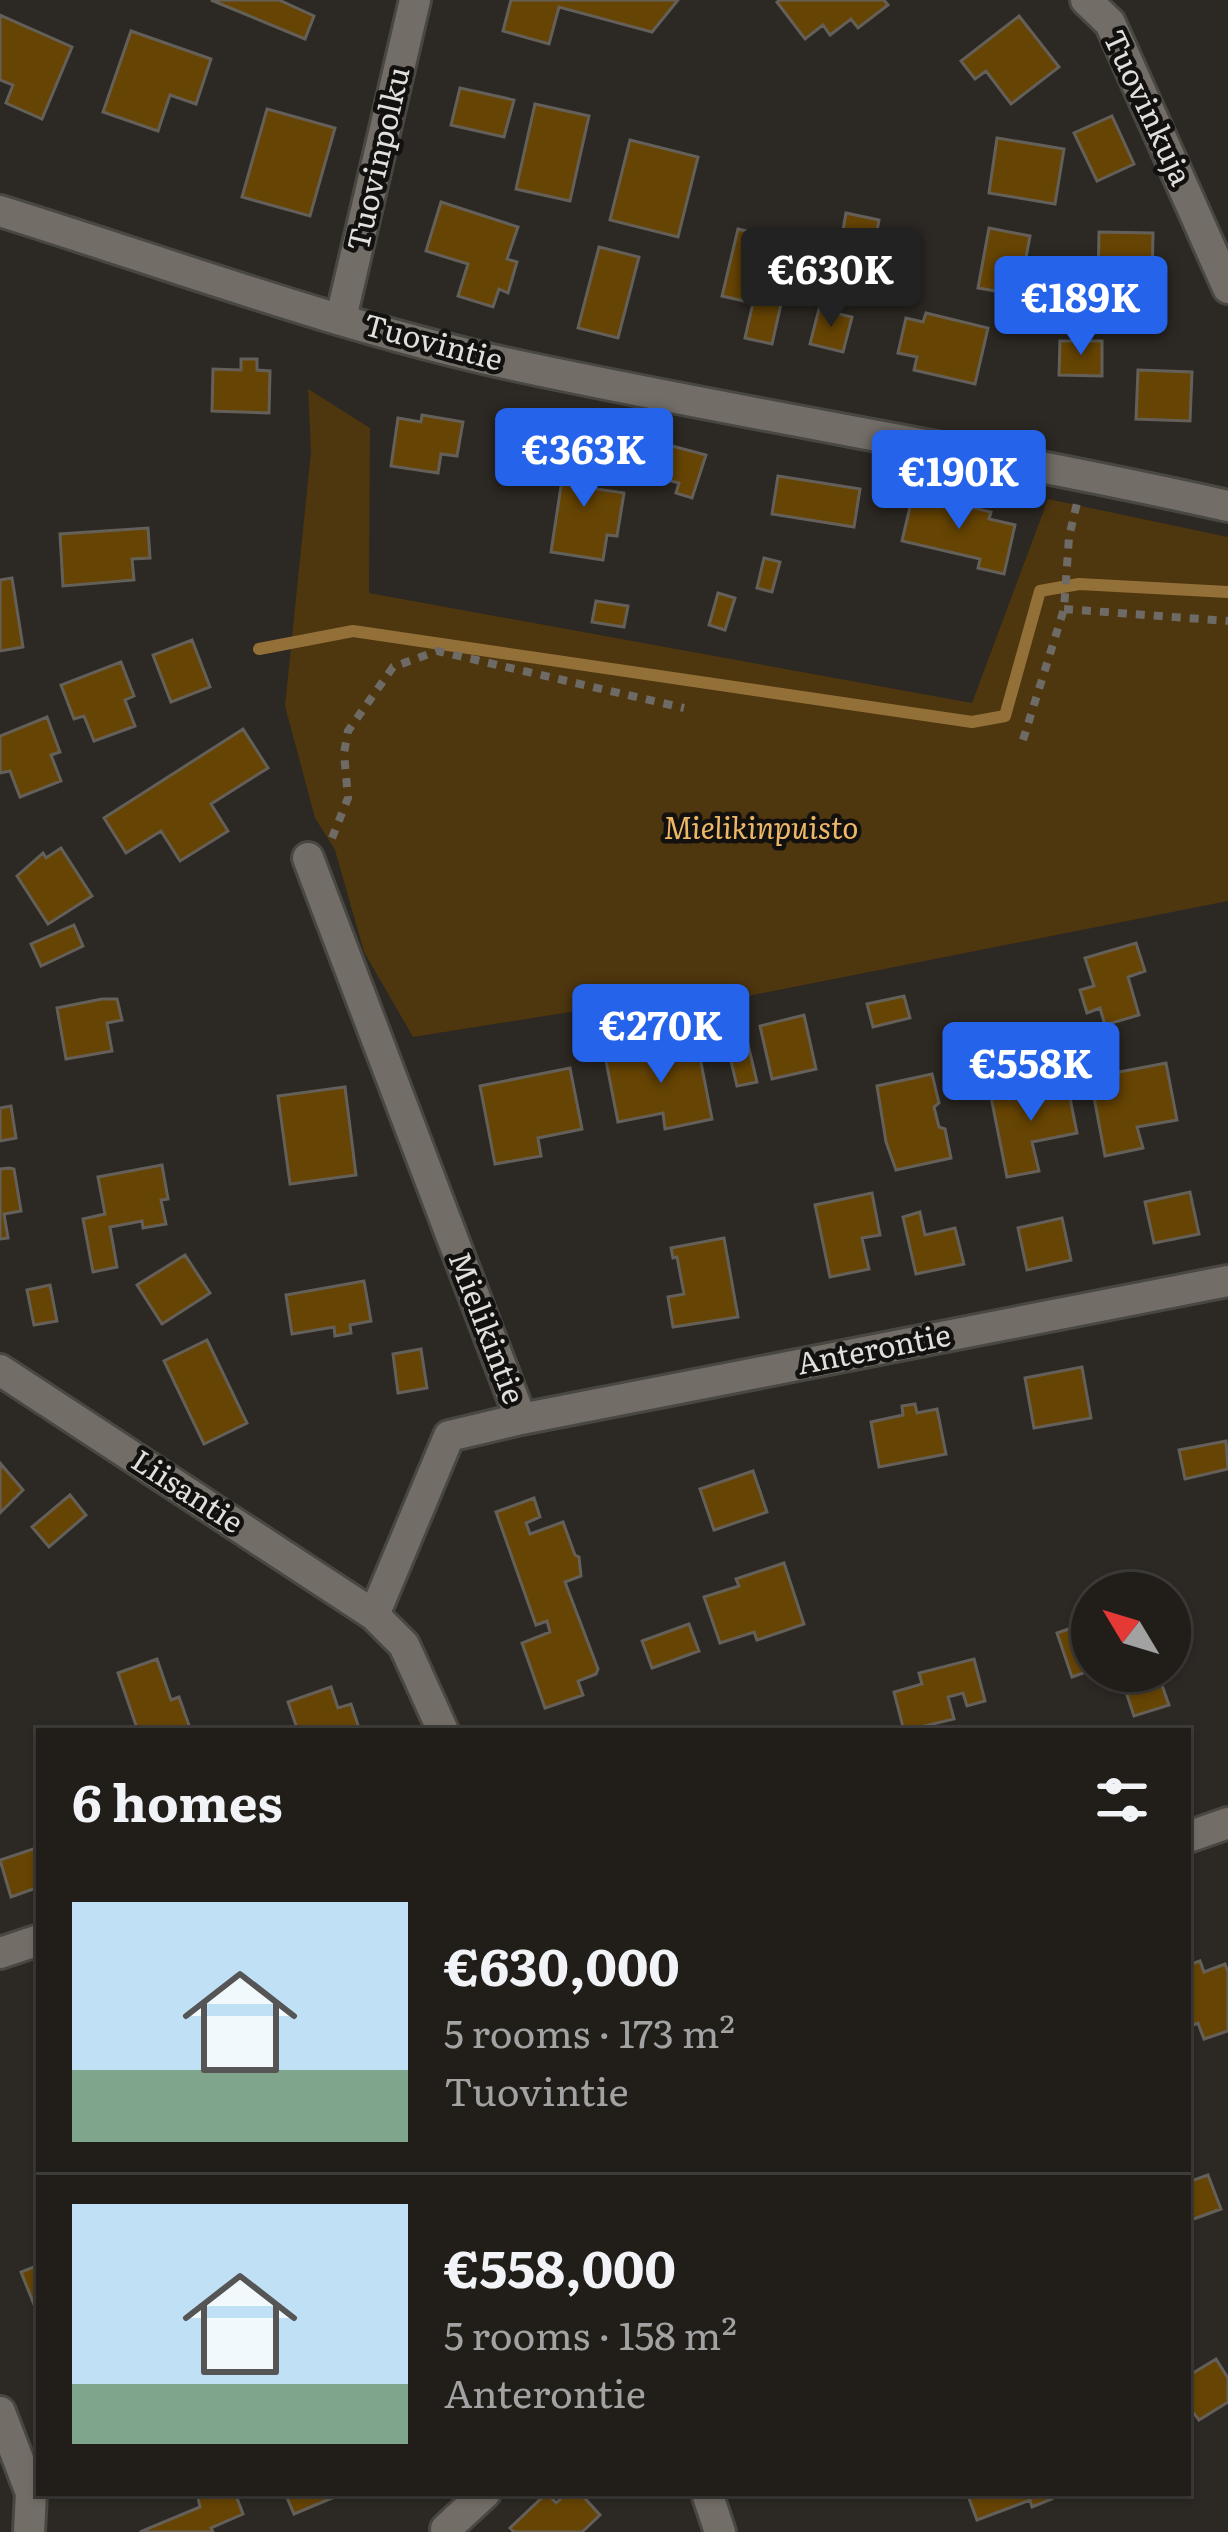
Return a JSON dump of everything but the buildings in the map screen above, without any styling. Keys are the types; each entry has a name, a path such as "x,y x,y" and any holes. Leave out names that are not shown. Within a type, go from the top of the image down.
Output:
{"street":[{"name":"Tuovinpolku","path":"341,318 415,0"},
{"name":"Tuovinkuja","path":"1085,0 1110,23 1228,288"},
{"name":"Tuovintie","path":"0,212 341,318 511,364 1083,473 1228,506"},
{"name":"Mielikintie","path":"308,858 521,1419 449,1436 374,1615"},
{"name":"Anterontie","path":"521,1419 1228,1281"},
{"name":"Liisantie","path":"0,1370 374,1615"},
{"path":"374,1615 404,1645 442,1728"},
{"path":"1191,1836 1228,1822"},
{"path":"0,1954 36,1941"},
{"path":"0,2412 31,2493 29,2532"},
{"path":"446,2529 482,2496"},
{"path":"708,2496 720,2532"}],"path":[{"path":"1023,740 1064,609 1069,537 1083,473"},
{"path":"1064,609 1228,621"},
{"path":"308,858 326,848 338,828 348,798 344,753 348,731 393,667 437,651 684,708"}],"green space":[{"name":"Mielikinpuisto","path":"308,389 370,428 369,593 972,703 1048,499 1228,537 1228,901 637,1018 633,1002 413,1037 364,952 335,850 315,818 285,706 311,451"}],"waterway":[{"path":"259,649 353,631 972,722 1005,716 1040,591 1079,584 1228,592"}]}
